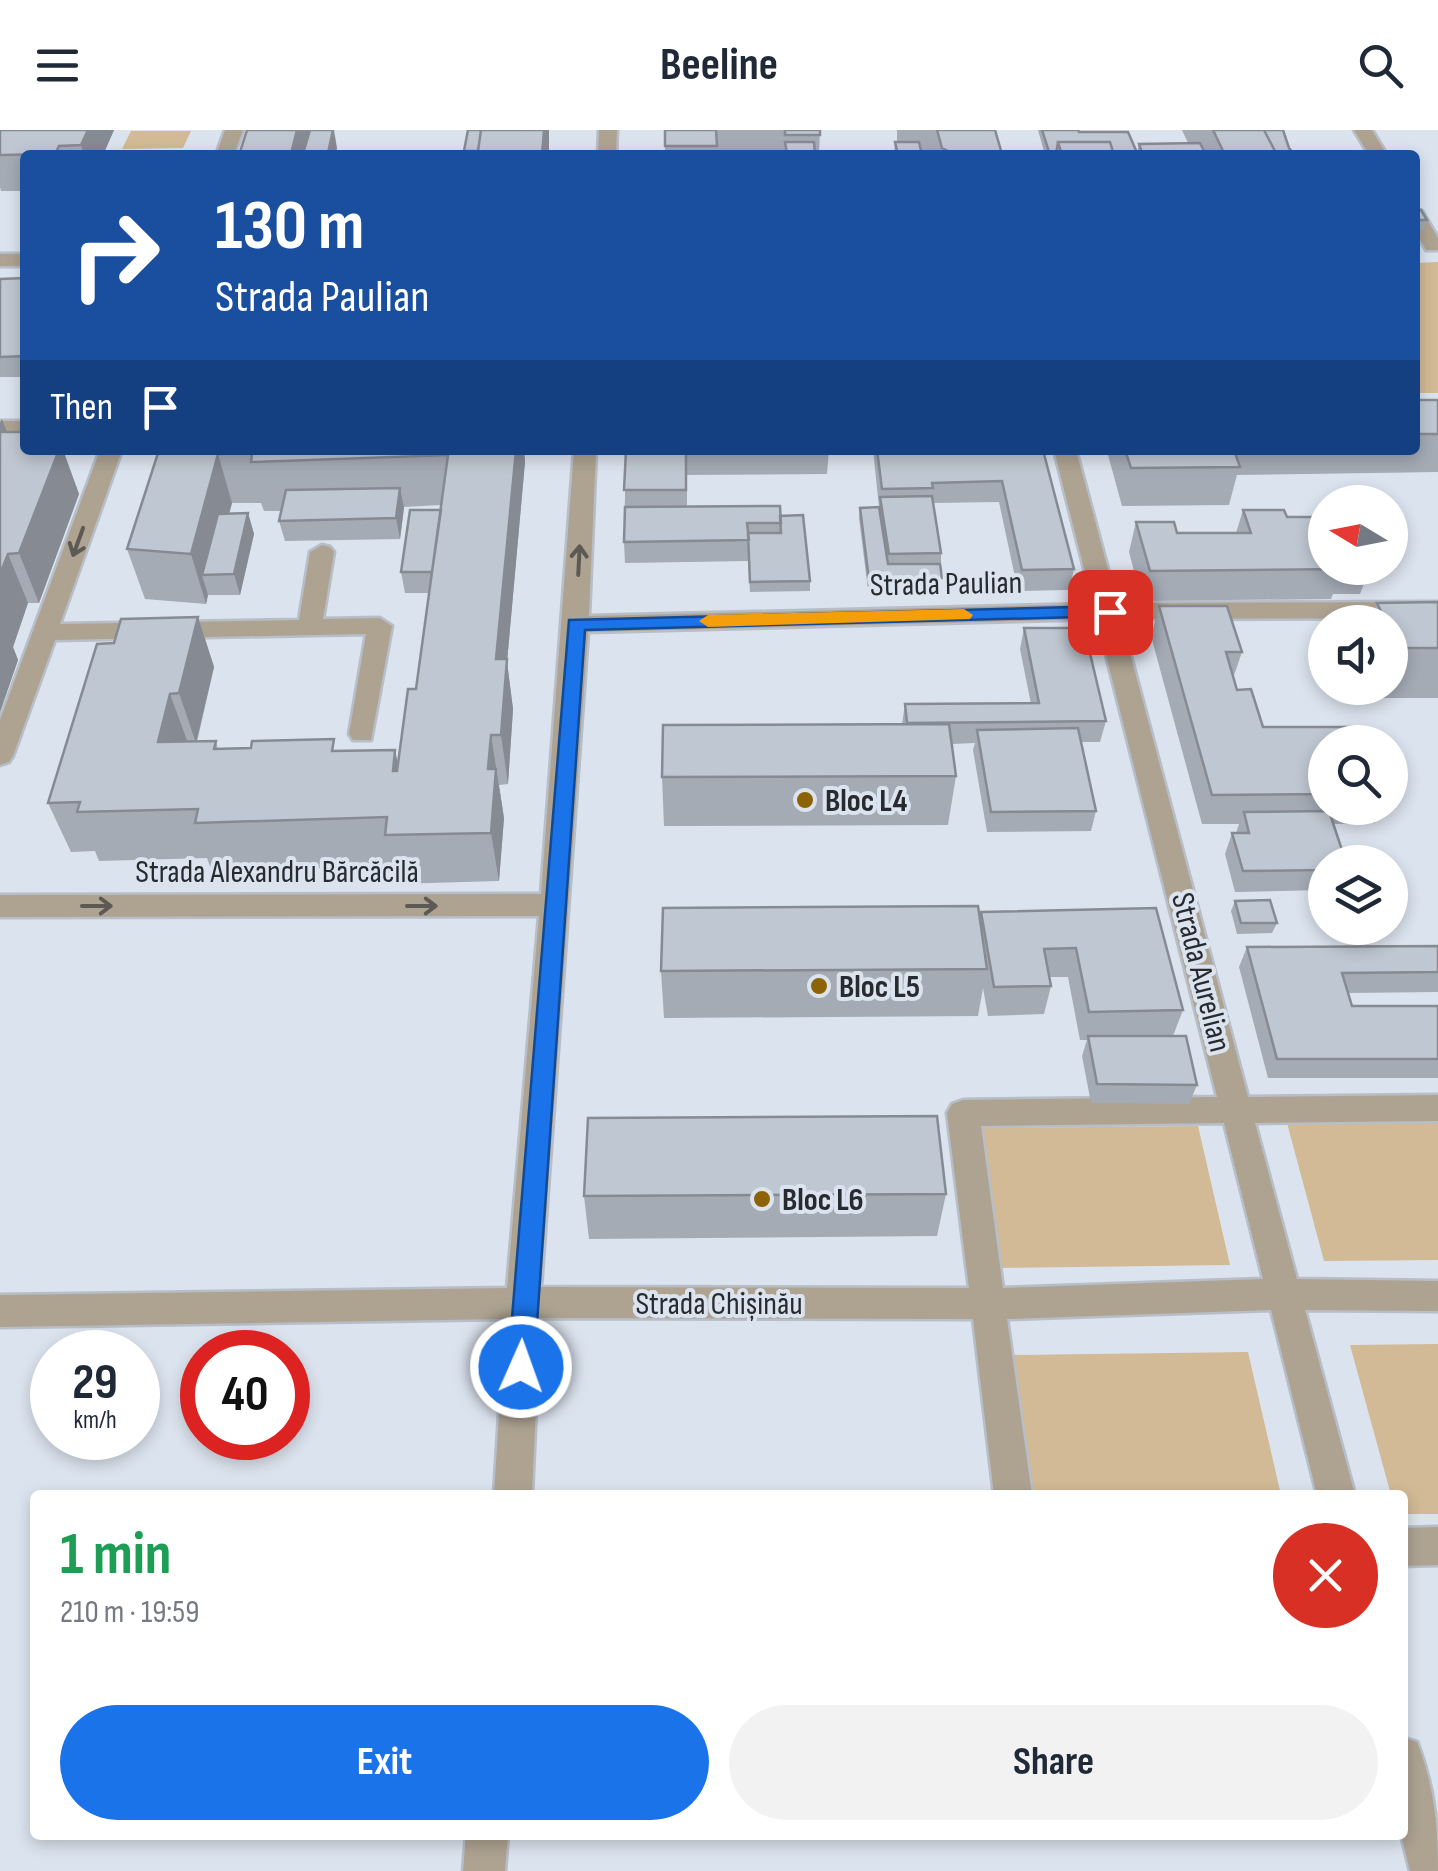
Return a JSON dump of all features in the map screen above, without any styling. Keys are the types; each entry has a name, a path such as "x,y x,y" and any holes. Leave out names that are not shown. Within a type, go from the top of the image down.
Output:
{"street":[{"path":"0,756 109,455"},
{"path":"512,1490 576,624 584,455"},
{"name":"Strada Aurelian","path":"1066,455 1335,1490"},
{"path":"310,627 322,552"},
{"name":"Strada Paulian","path":"576,624 1110,612 1438,610"},
{"path":"45,632 380,626 362,734"},
{"name":"Strada Alexandru Bărcăcilă","path":"0,906 553,905"},
{"path":"1012,1490 962,1113 1438,1108"},
{"name":"Strada Chișinău","path":"0,1311 523,1304 990,1304 1282,1294 1438,1296"},
{"path":"1408,1547 1438,1546"},
{"path":"1408,1780 1431,1871"},
{"path":"484,1871 487,1840"}],"shaded area":[{"path":"131,131 191,131 183,148 122,149"},
{"path":"1438,262 1438,393 1420,393 1420,263"},
{"path":"1438,1122 1438,1260 1324,1261 1287,1123"},
{"path":"1198,1126 1230,1265 999,1268 980,1128"},
{"path":"1438,1344 1438,1514 1408,1514 1408,1490 1390,1490 1350,1345"},
{"path":"1248,1352 1280,1490 1024,1490 1007,1355"}],"building":[{"path":"0,130 88,130 81,145 0,155"},
{"path":"247,130 297,130 292,150 241,150"},
{"path":"310,130 333,130 329,150 304,150"},
{"path":"468,130 481,130 478,150 464,150"},
{"path":"481,130 544,130 542,150 478,150"},
{"path":"665,130 716,130 717,146 665,146"},
{"path":"785,130 820,130 820,135 785,135"},
{"path":"937,130 995,130 1001,150 946,150"},
{"path":"1042,130 1128,132 1136,150 1112,150 1110,142 1058,142 1057,150 1048,150"},
{"path":"1213,130 1264,130 1274,150 1223,150"},
{"path":"1264,130 1283,130 1291,150 1274,150"},
{"path":"785,142 814,142 815,150 786,150"},
{"path":"895,142 919,142 921,150 897,150"},
{"path":"1058,142 1110,142 1112,150 1060,150"},
{"path":"1200,143 1204,150 1141,150 1139,144"},
{"path":"20,278 20,356 0,357 0,279"},
{"path":"1420,400 1438,400 1438,434 1420,434"},
{"path":"0,432 20,432 20,455 57,455 19,553 8,554 0,574"},
{"path":"157,455 218,455 191,554 127,549"},
{"path":"252,455 448,455 251,462"},
{"path":"448,455 516,455 496,659 507,659 501,735 491,735 488,769 496,769 491,833 385,835 387,817 195,823 198,809 77,812 80,802 48,803 97,644 114,643 121,619 198,617 179,693 170,694 158,742 216,741 214,749 251,748 252,741 334,739 332,751 395,750 393,771 397,771 408,689 416,689"},
{"path":"626,455 686,455 686,490 624,490"},
{"path":"878,455 1044,455 1074,569 1022,570 1002,481 882,489"},
{"path":"1127,455 1236,455 1240,467 1131,468"},
{"path":"400,488 396,518 279,521 286,490"},
{"path":"932,496 941,553 889,554 880,497"},
{"path":"780,506 781,523 747,523 749,540 624,542 625,507"},
{"path":"879,507 888,564 940,564 942,578 869,580 860,508"},
{"path":"410,510 441,510 432,572 401,572"},
{"path":"1243,510 1284,510 1287,517 1308,517 1308,569 1150,571 1136,522 1174,522 1177,533 1251,533"},
{"path":"248,513 234,574 202,575 218,514"},
{"path":"803,515 810,581 750,582 748,533 781,533 780,516"},
{"path":"1438,602 1438,648 1408,648 1408,605 1377,603"},
{"path":"1159,606 1227,606 1242,652 1226,652 1237,690 1251,689 1263,727 1308,727 1308,794 1212,795"},
{"path":"1024,628 1084,628 1106,721 907,723 905,704 1039,703"},
{"path":"949,724 956,776 662,777 663,725"},
{"path":"1078,728 1096,811 991,812 977,730"},
{"path":"1308,811 1308,825 1334,825 1340,845 1308,845 1308,870 1243,871 1232,833 1249,833 1244,812"},
{"path":"1270,900 1277,923 1241,923 1235,901"},
{"path":"978,906 987,969 661,971 663,908"},
{"path":"1156,908 1183,1010 1089,1012 1076,948 1044,949 1051,986 994,987 981,912"},
{"path":"1438,946 1438,972 1342,973 1352,1006 1438,1006 1438,1059 1277,1059 1247,947"},
{"path":"1088,1036 1186,1036 1197,1085 1097,1084"},
{"path":"937,1116 946,1194 584,1196 588,1118"}],"slow traffic":[{"path":"708,621 964,615"}],"place":[{"name":"Bloc L4","path":"805,800"},
{"name":"Bloc L5","path":"819,986"},
{"name":"Bloc L6","path":"762,1199"}],"route":[{"path":"521,1367 576,624 1110,612"}]}
